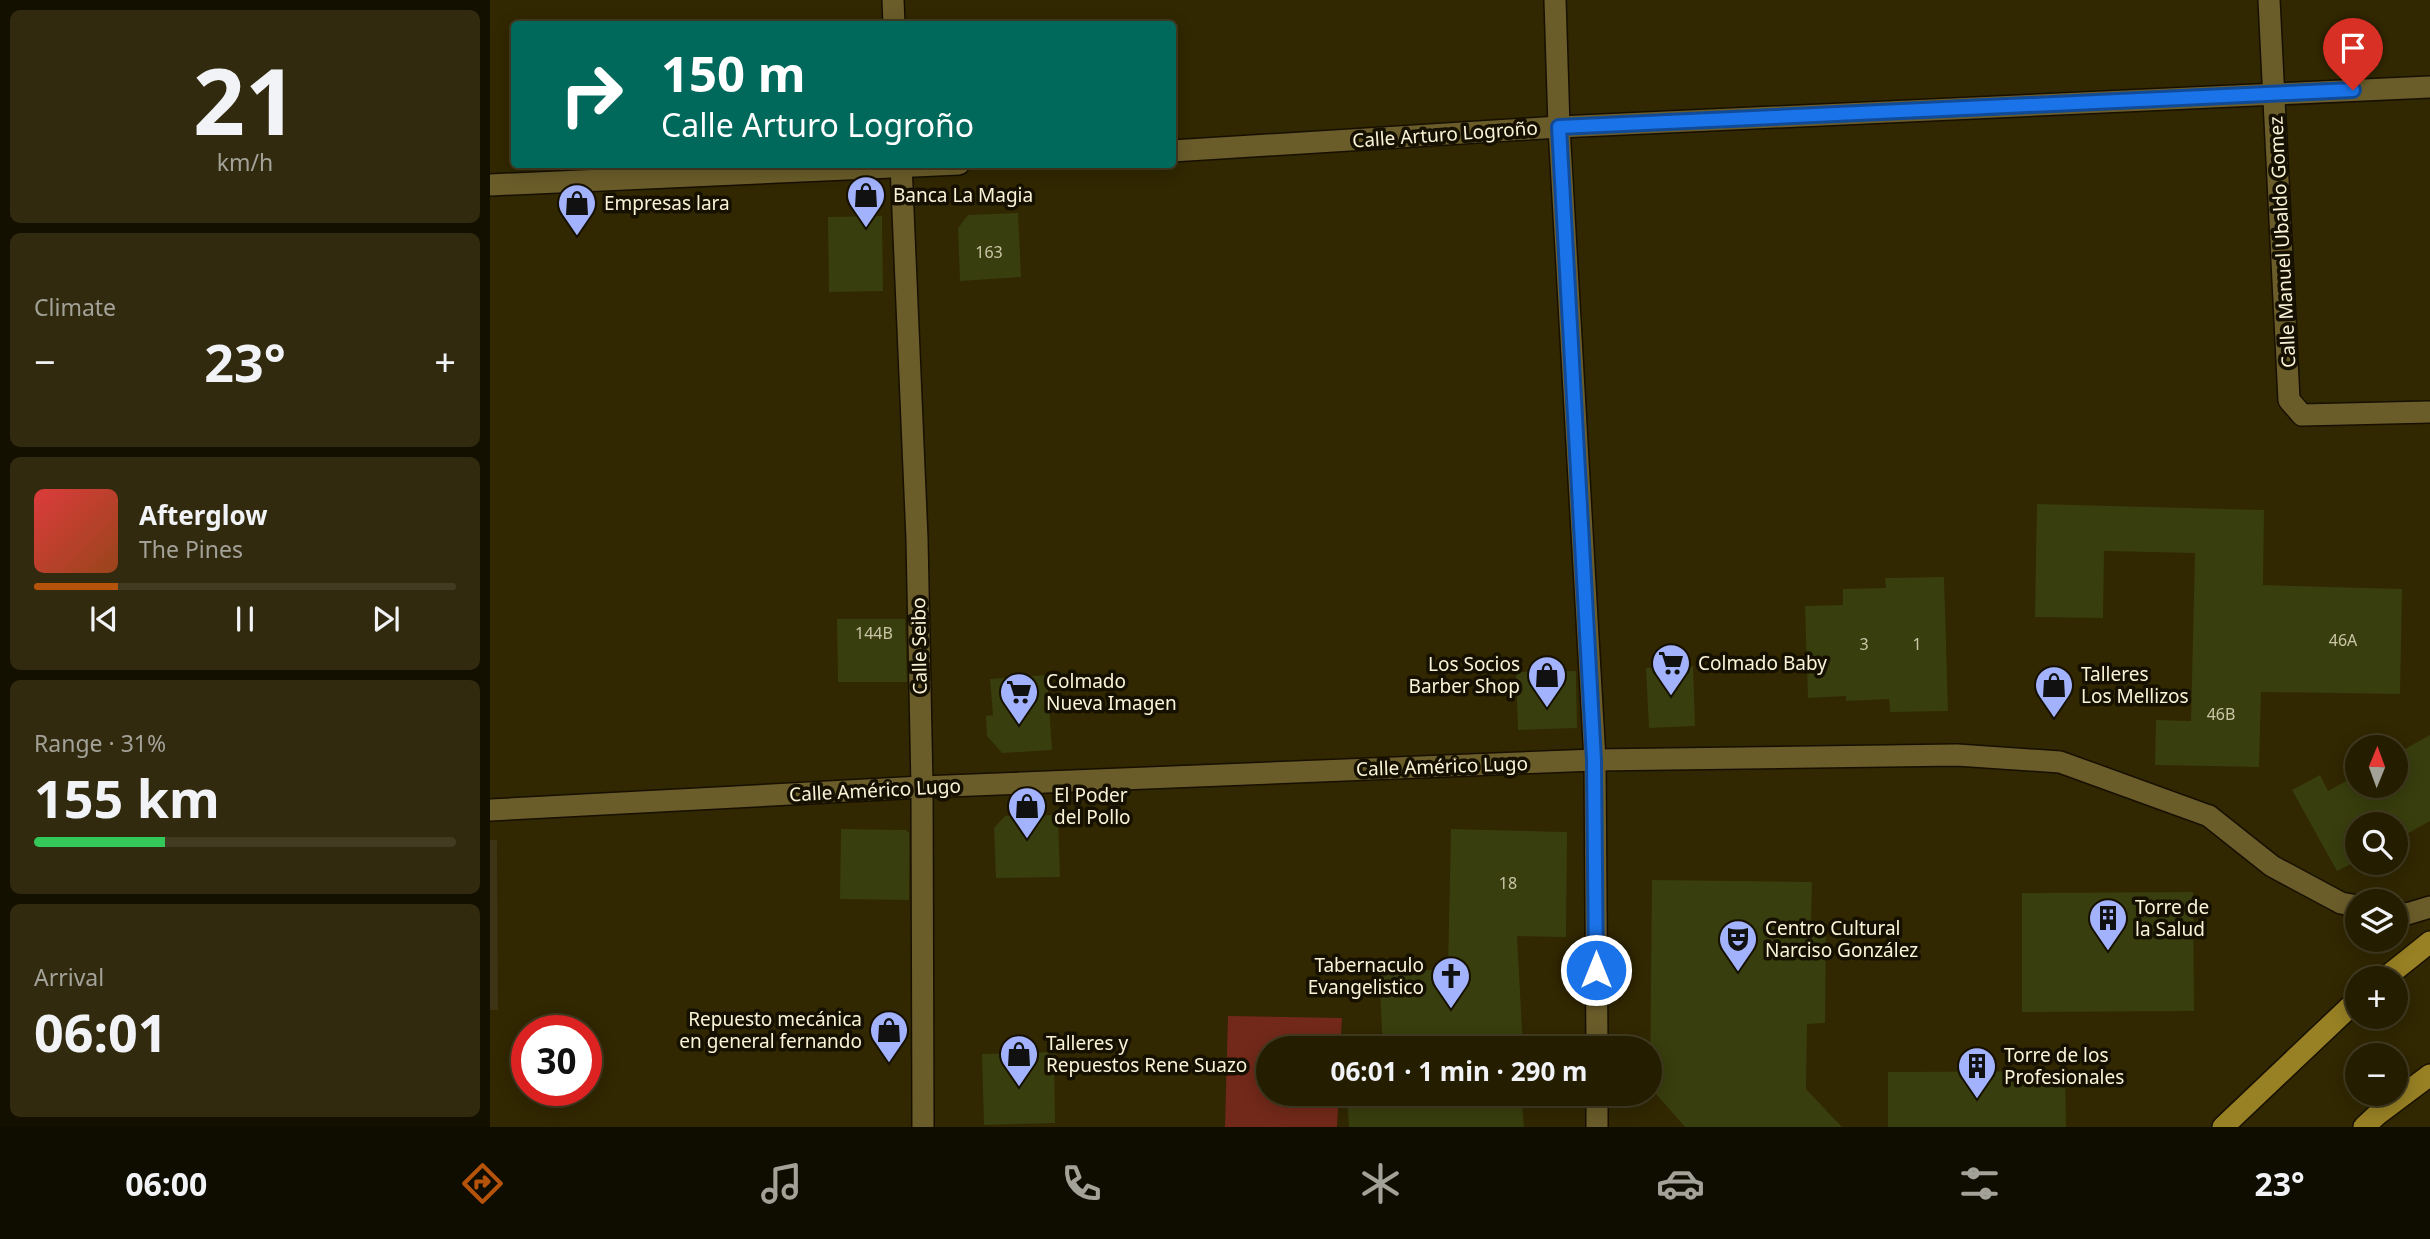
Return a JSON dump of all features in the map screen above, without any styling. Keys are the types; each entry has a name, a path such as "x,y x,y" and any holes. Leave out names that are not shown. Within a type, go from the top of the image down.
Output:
{"main road":[{"path":"2400,966 2430,942"},
{"path":"2223,1127 2345,1011"},
{"path":"2364,1127 2430,1075"}],"street":[{"path":"893,0 894,21"},
{"path":"1555,0 1559,127 1594,760 1597,1036"},
{"name":"Calle Manuel Ubaldo Gomez","path":"2269,0 2289,400 2302,415 2430,412"},
{"name":"Calle Arturo Logroño","path":"1176,151 1559,127 2430,87"},
{"path":"490,184 855,168"},
{"name":"Calle Seibo","path":"901,168 917,539 922,788 923,1127"},
{"name":"Calle Américo Lugo","path":"490,810 922,788 1594,760 1957,755 2060,762 2209,816 2272,866 2345,904"},
{"path":"2408,914 2430,907"},
{"path":"1597,1106 1597,1127"}],"shaded area":[{"path":"490,840 497,840 498,1010 490,1010"},
{"path":"1228,1016 1342,1018 1341,1036 1256,1036 1256,1106 1338,1106 1337,1127 1225,1127"}],"building":[{"path":"1018,213 1021,277 960,281 958,228 968,215"},
{"path":"882,216 883,291 829,292 828,217"},
{"path":"2037,504 2264,510 2263,585 2402,589 2400,694 2261,692 2259,767 2155,765 2156,720 2191,721 2195,553 2104,551 2103,618 2035,617"},
{"path":"1944,577 1948,711 1890,712 1889,699 1846,701 1846,696 1808,698 1805,606 1843,605 1843,589 1886,588 1885,578"},
{"path":"837,619 905,619 907,682 838,682"},
{"name":"Colmado Baby","path":"1693,666 1695,726 1649,728 1646,668"},
{"name":"Los Socios Barber Shop","path":"1576,671 1577,728 1518,730 1516,672"},
{"path":"1047,675 1052,750 1002,753 987,736 986,716 993,715 990,679"},
{"path":"2430,735 2430,821 2408,833 2408,812 2345,812 2345,867 2337,871 2292,790 2320,775 2328,791 2345,782 2345,798 2408,798 2408,747"},
{"name":"El Poder del Pollo","path":"1058,815 1060,877 996,878 994,828 1005,816"},
{"path":"841,829 906,830 909,833 909,900 840,899"},
{"path":"1451,829 1567,832 1566,937 1517,936 1522,1036 1382,1036 1379,973 1448,969"},
{"name":"Centro Cultural Narciso González","path":"1652,880 1812,882 1811,923 1826,922 1825,1023 1807,1024 1806,1089 1842,1127 1685,1127 1662,1101 1662,1036 1650,1036"},
{"name":"Torre de la Salud","path":"2193,892 2194,1011 2022,1012 2022,893"},
{"name":"Talleres y Repuestos Rene Suazo","path":"1054,1052 1055,1123 984,1125 982,1054"},
{"name":"Torre de los Profesionales","path":"2065,1071 2066,1127 1888,1127 1888,1072"},
{"path":"1348,1106 1522,1106 1524,1127 1349,1127"}],"place":[{"name":"Banca La Magia","path":"866,229"},
{"name":"Empresas lara","path":"577,237"},
{"name":"Colmado Baby","path":"1671,697"},
{"name":"Los Socios Barber Shop","path":"1547,709"},
{"name":"Talleres Los Mellizos","path":"2054,719"},
{"name":"Colmado Nueva Imagen","path":"1019,726"},
{"name":"El Poder del Pollo","path":"1027,840"},
{"name":"Torre de la Salud","path":"2108,952"},
{"name":"Centro Cultural Narciso González","path":"1738,973"},
{"name":"Tabernaculo Evangelistico","path":"1451,1010"},
{"name":"Repuesto mecánica en general fernando","path":"889,1064"},
{"name":"Talleres y Repuestos Rene Suazo","path":"1019,1088"},
{"name":"Torre de los Profesionales","path":"1977,1100"}],"route":[{"path":"1596,970 1594,760 1559,127 2353,90"}]}
